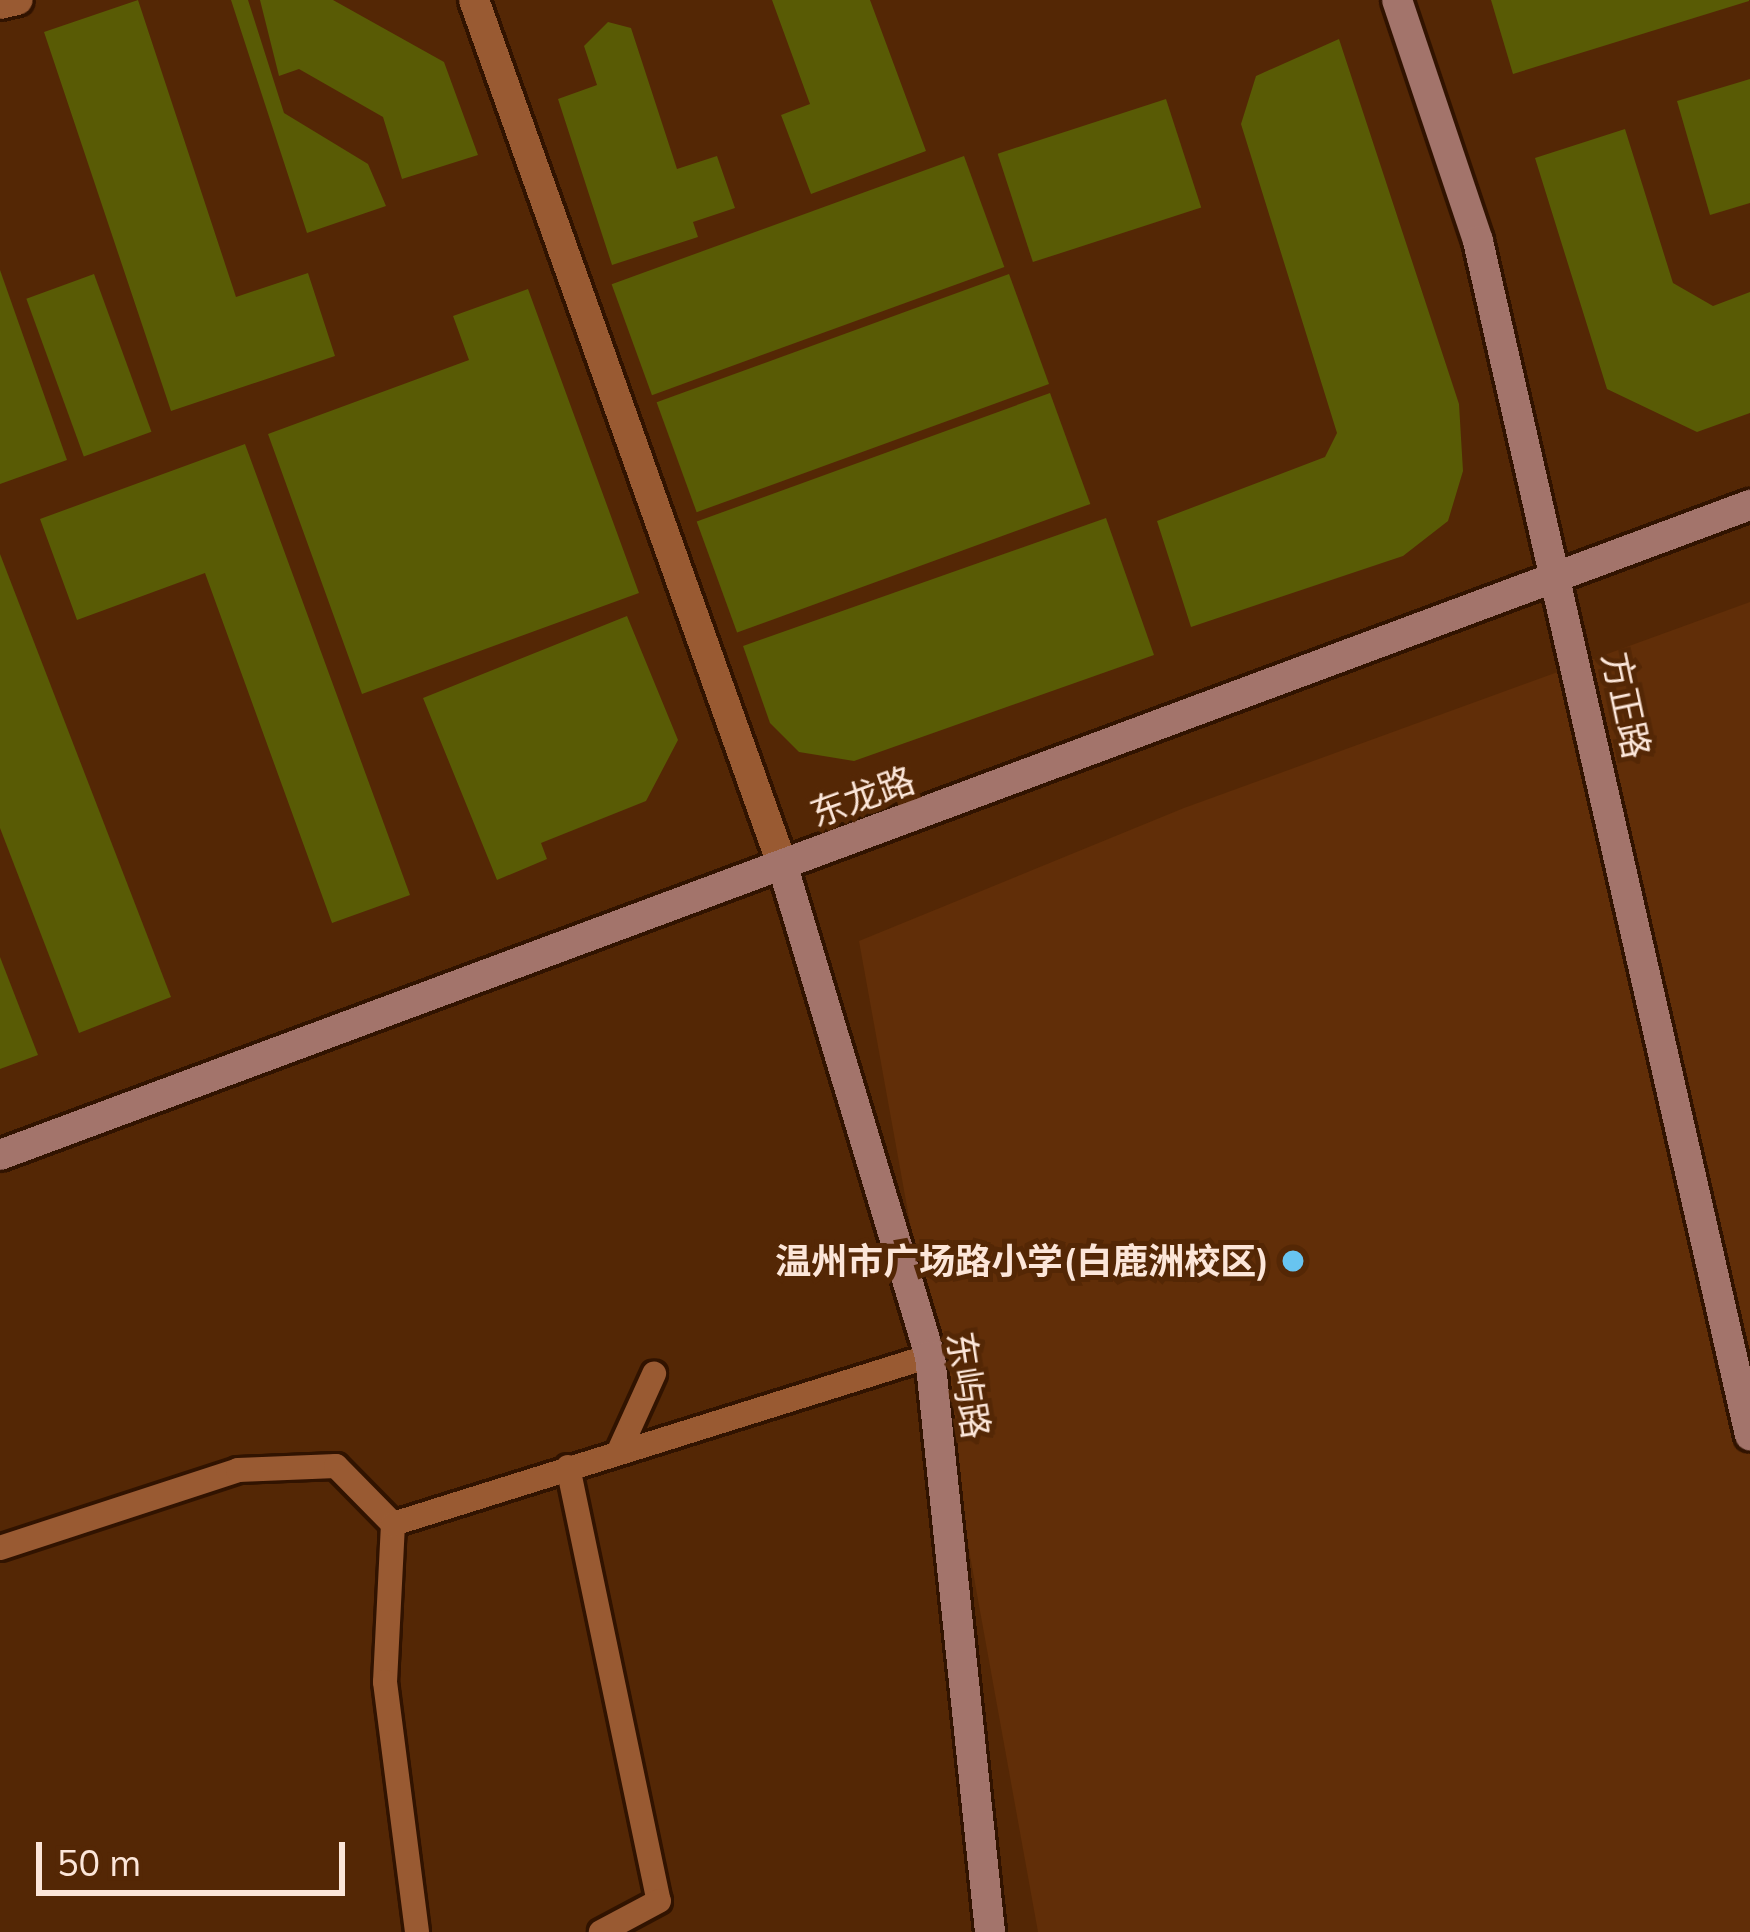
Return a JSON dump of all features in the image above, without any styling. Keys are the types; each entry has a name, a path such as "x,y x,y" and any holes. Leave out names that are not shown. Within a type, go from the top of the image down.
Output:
{"street":[{"path":"0,4 19,0"},
{"path":"474,0 783,867"},
{"name":"方正路","path":"1397,0 1478,241 1559,578 1750,1436"},
{"name":"东龙路","path":"0,1155 1750,505"},
{"name":"东屿路","path":"783,867 930,1356 990,1932"}],"lane":[{"path":"393,1524 930,1356"},
{"path":"619,1451 653,1374"},
{"path":"0,1548 238,1470 336,1466 393,1524 385,1682 417,1932"},
{"path":"568,1467 658,1901 601,1932"}],"shaded area":[{"name":"温州市广场路小学(白鹿洲校区)","path":"1750,602 1750,1932 1038,1932 859,941 1184,808"}],"building":[{"path":"138,0 236,297 308,273 335,356 171,411 44,32"},
{"path":"231,0 248,0 284,113 368,164 386,206 307,233"},
{"path":"260,0 333,0 444,62 478,155 402,179 383,117 299,69 279,76"},
{"path":"772,0 870,0 926,151 811,194 781,115 810,104"},
{"path":"1491,0 1749,0 1749,1 1513,74"},
{"path":"608,22 631,28 677,169 717,156 735,208 693,222 698,237 612,265 558,99 597,85 584,46"},
{"path":"1339,39 1459,404 1463,471 1448,521 1403,556 1191,627 1157,521 1325,457 1337,433 1241,124 1256,76"},
{"path":"1750,79 1750,203 1710,215 1677,101"},
{"path":"1166,99 1201,207 1033,262 998,154"},
{"path":"1625,129 1673,283 1713,306 1750,292 1750,413 1697,432 1607,389 1535,158"},
{"path":"964,156 1004,267 652,395 612,284"},
{"path":"0,270 67,460 0,484"},
{"path":"94,274 151,432 84,456 26,299"},
{"path":"1009,274 1049,384 697,512 657,402"},
{"path":"528,289 639,593 362,694 268,434 469,360 453,316"},
{"path":"1050,393 1090,504 737,632 697,522"},
{"path":"245,444 410,895 332,923 205,573 77,620 40,519"},
{"path":"1106,518 1154,655 854,761 799,752 770,723 743,646"},
{"path":"0,554 171,997 79,1033 0,828"},
{"path":"627,616 678,740 646,801 541,843 547,859 497,880 423,698"},
{"path":"0,957 38,1055 0,1069"}],"place":[{"name":"温州市广场路小学(白鹿洲校区)","path":"1293,1261"}]}
